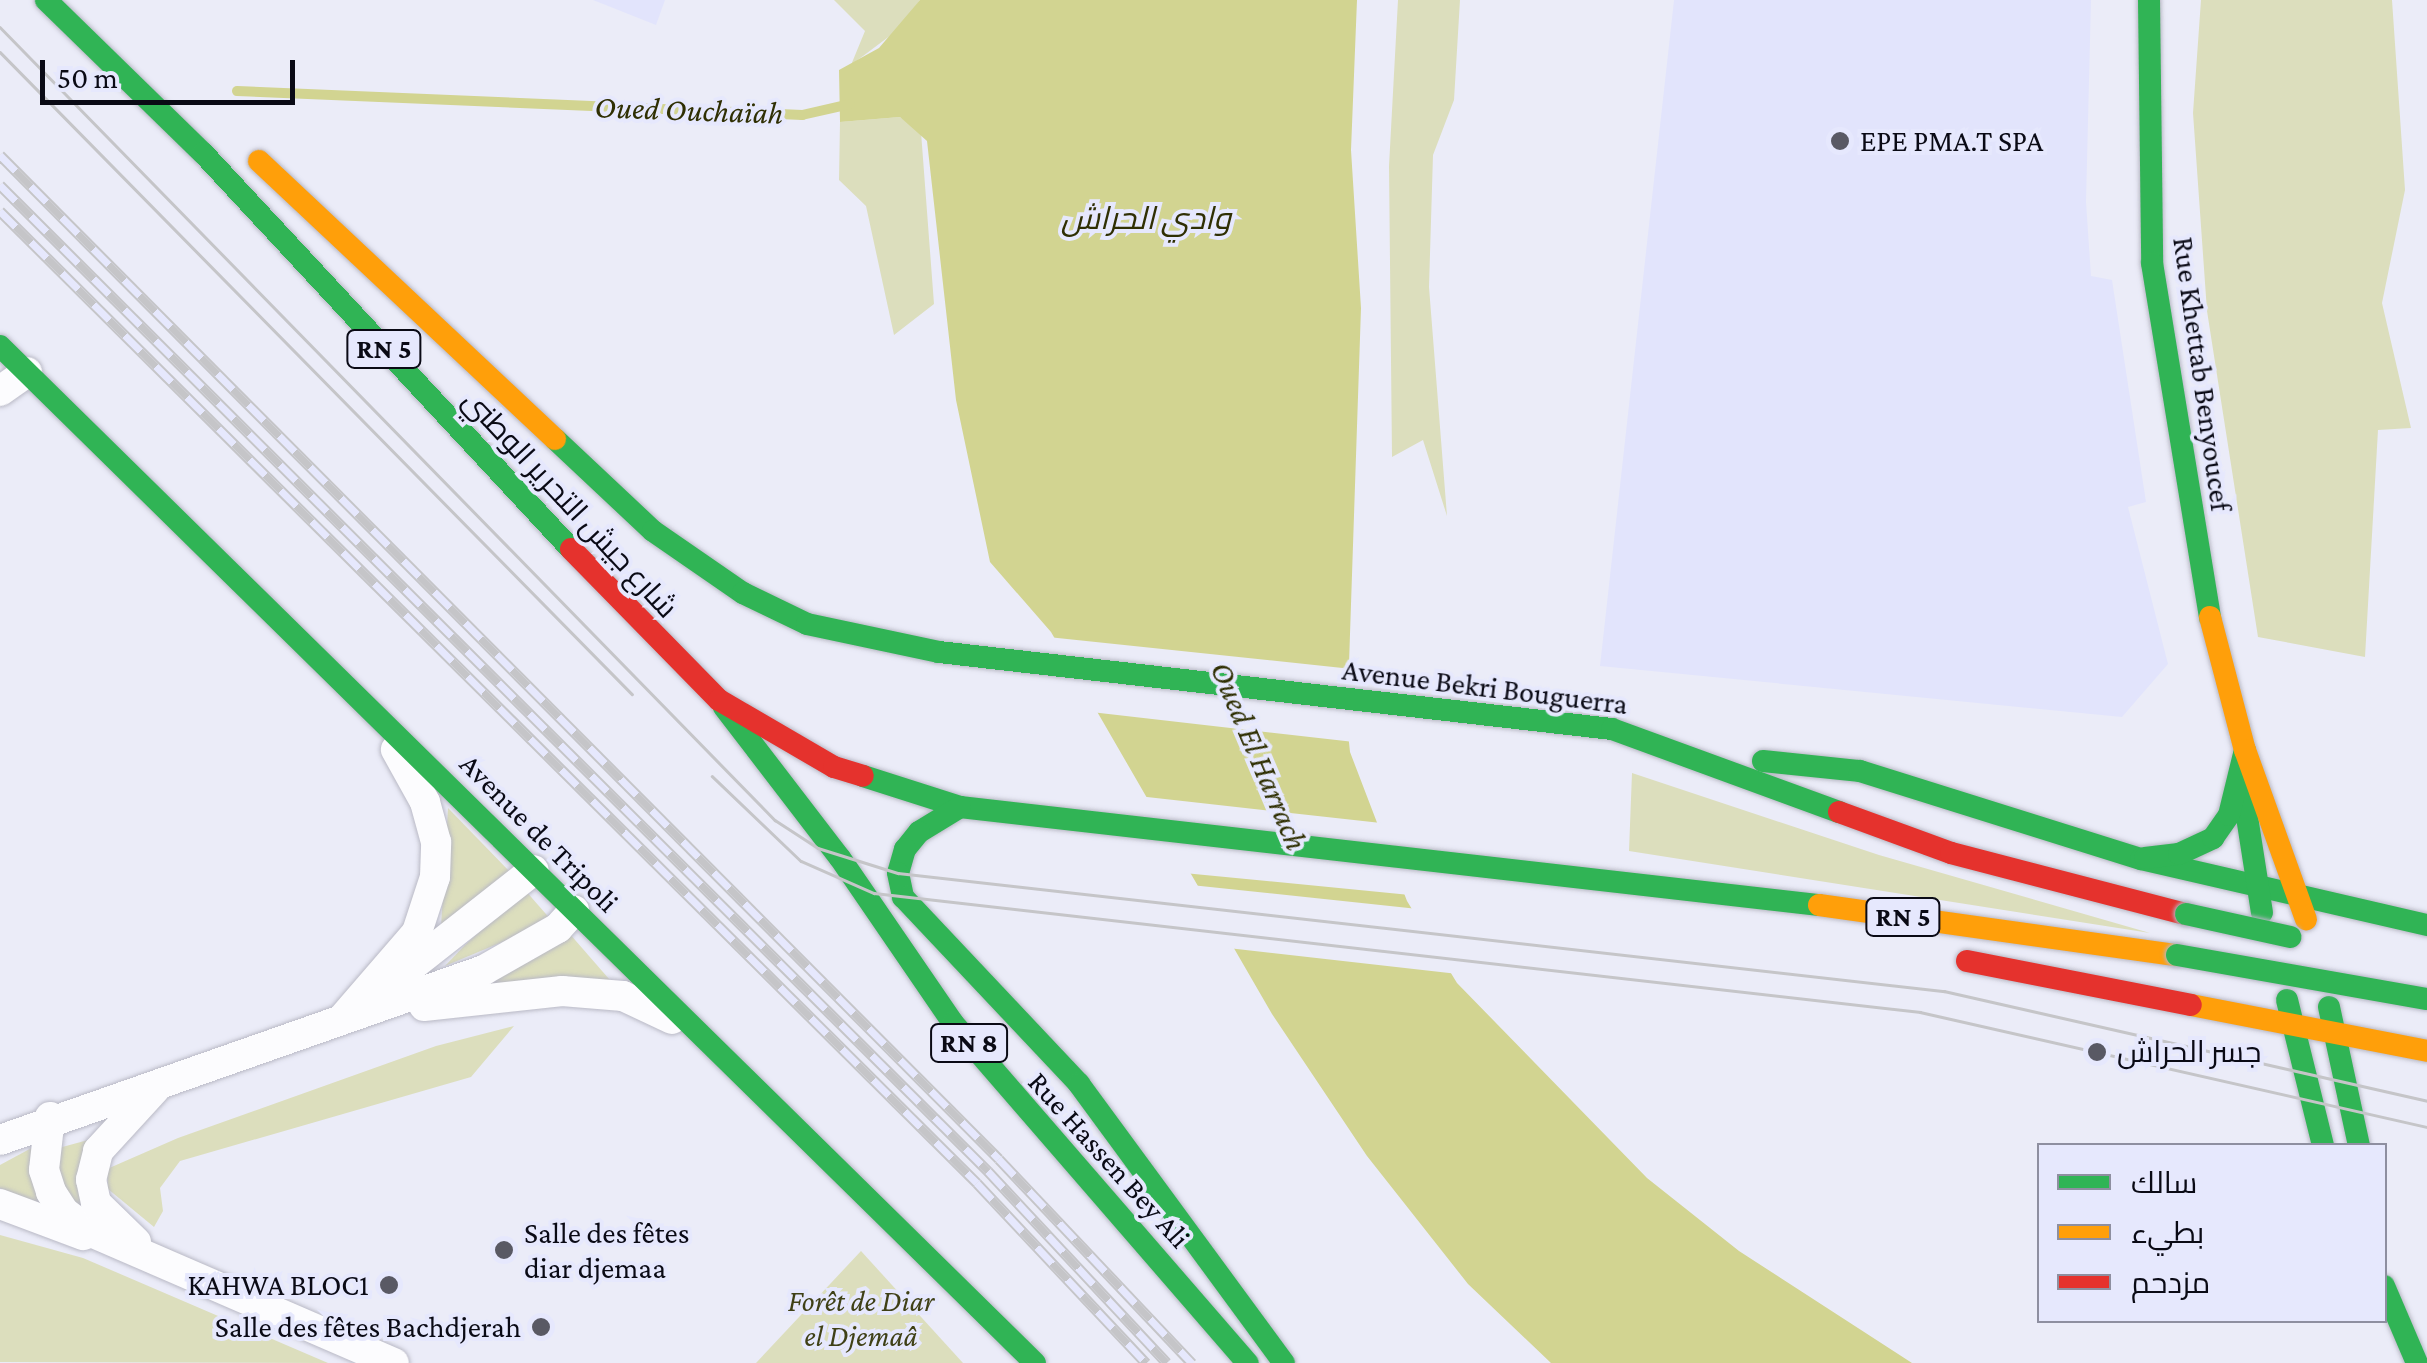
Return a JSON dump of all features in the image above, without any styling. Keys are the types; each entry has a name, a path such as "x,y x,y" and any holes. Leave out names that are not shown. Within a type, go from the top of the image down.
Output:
{"main road":[{"name":"شارع جيش التحرير الوطني","path":"46,0 203,153 596,579 719,700"},
{"name":"Rue Khettab Benyoucef","path":"2149,0 2152,263 2202,582 2244,750 2300,895 2337,1035 2358,1143"},
{"name":"شارع جيش التحرير الوطني","path":"236,138 360,262 654,531 744,593 807,624"},
{"name":"Avenue de Tripoli","path":"0,346 1035,1363"},
{"name":"Avenue Bekri Bouguerra","path":"807,624 939,652 1612,729 1691,753 1951,852 2186,914 2312,940"},
{"name":"RN 5","path":"719,700 834,768 960,806 1628,879 2178,955 2427,999"},
{"name":"Rue Hassen Bey Ali","path":"719,700 830,844 953,1024 1248,1363"},
{"name":"Rue Khettab Benyoucef","path":"2244,750 2241,793 2256,886 2321,1143"},
{"path":"2141,859 2179,854 2213,838 2228,814 2244,750"},
{"path":"1691,753 1860,771 2141,859 2427,925"},
{"name":"Rue Hassen Bey Ali","path":"960,806 919,832 905,849 898,873 902,897 1079,1084 1284,1363"},
{"path":"1628,879 1834,934"},
{"path":"1995,966 2073,966 2287,1000 2300,998 2309,984 2296,913 2300,895"},
{"path":"1941,956 2427,1052"},
{"path":"2387,1293 2417,1363"}],"street":[{"path":"0,391 28,372"},
{"path":"342,1019 417,932 435,877 436,842 425,802 378,716"},
{"path":"342,1019 534,870"},
{"path":"0,1140 50,1117 163,1082 484,970 558,928 574,910"},
{"path":"342,1019 562,991 623,996 696,1030"},
{"path":"162,1262 116,1227 96,1203 92,1180 98,1150 126,1114 163,1082"},
{"path":"50,1117 44,1170 64,1212 90,1232 394,1363"},
{"path":"0,1204 162,1262"}],"shaded area":[{"path":"593,0 665,0 656,25"},
{"path":"1674,0 2091,0 2086,202 2091,276 2112,280 2146,502 2128,507 2168,664 2122,717 1600,666"}],"green space":[{"path":"834,0 920,0 899,29 851,65 865,31"},
{"path":"1398,0 1460,0 1454,100 1433,155 1429,287 1447,516 1423,440 1392,457 1389,166"},
{"path":"2201,0 2392,0 2405,190 2382,303 2411,428 2378,430 2365,657 2258,637 2207,311 2193,113"},
{"path":"900,117 921,132 934,304 894,335 866,206 839,180 840,122"},
{"path":"1632,773 1879,855 2150,933 1629,851"},
{"path":"448,808 512,874 441,927"},
{"path":"525,890 552,921 445,966 465,945"},
{"path":"569,933 616,987 469,989"},
{"path":"514,1026 471,1077 180,1161 160,1188 163,1211 154,1227 108,1189 107,1169 178,1138 436,1046"},
{"path":"88,1140 77,1177 89,1215 61,1190 55,1149"},
{"path":"37,1145 57,1217 0,1188 0,1165"},
{"path":"0,1235 83,1258 328,1363 0,1362"},
{"name":"Forêt de Diar el Djemaâ","path":"861,1251 963,1363 756,1363"}],"water":[{"name":"وادي الحراش","path":"920,0 1357,0 1351,150 1361,308 1347,723 1350,752 1407,901 1457,983 1647,1178 1739,1251 1912,1363 1551,1363 1468,1284 1367,1156 1272,1014 1051,632 990,562 956,400 927,141 900,117 840,122 839,70 879,48"}],"pier":[{"path":"1048,637 1352,669 1354,742 1091,712"},
{"path":"1138,796 1381,823 1410,895 1184,873"},
{"path":"1191,885 1418,909 1458,974 1228,948"}],"waterway":[{"name":"Oued Ouchaïah","path":"237,91 802,115 850,104"}],"tram line":[{"path":"0,27 775,820 818,848 898,873 1944,991 2427,1101"},
{"path":"0,52 632,694"},
{"path":"712,776 801,861 874,893 1920,1012 2427,1127"}],"railway":[{"path":"0,155 999,1159 1192,1363"},
{"path":"0,185 988,1171 1167,1363"},
{"path":"0,211 977,1183 1146,1363"}],"traffic: fast":[{"path":"46,0 203,153 571,549"},
{"path":"2149,0 2152,263 2210,617"},
{"path":"0,346 1035,1363"},
{"path":"555,439 653,531 743,593 807,624 939,652 1612,729 1839,812"},
{"path":"724,707 840,858 953,1023 1248,1363"},
{"path":"2145,858 2179,854 2213,838 2229,815 2245,750"},
{"path":"1763,761 1860,771 2141,859 2427,925"},
{"path":"863,776 960,807 1819,905"},
{"path":"2242,785 2262,912"},
{"path":"960,807 919,832 905,849 898,873 903,897 1079,1084 1284,1363"},
{"path":"2186,914 2291,937"},
{"path":"2177,955 2427,999"},
{"path":"2287,1000 2322,1143"},
{"path":"2329,1007 2358,1143"},
{"path":"2387,1293 2417,1363"}],"traffic: slow":[{"path":"259,161 555,439"},
{"path":"2210,617 2245,750 2306,919"},
{"path":"1819,905 2177,955"},
{"path":"2191,1005 2427,1051"}],"traffic: jam":[{"path":"571,549 719,700 834,767 863,776"},
{"path":"1839,812 1951,853 2186,914"},
{"path":"1967,961 2191,1005"}],"place":[{"name":"EPE PMA.T SPA","path":"1840,141"},
{"name":"جسر الحراش","path":"2097,1052"},
{"name":"Salle des fêtes diar djemaa","path":"504,1250"},
{"name":"KAHWA BLOC1","path":"389,1285"},
{"name":"Salle des fêtes Bachdjerah","path":"541,1327"}],"water label":[{"name":"Oued El Harrach","path":"1259,756"}]}
